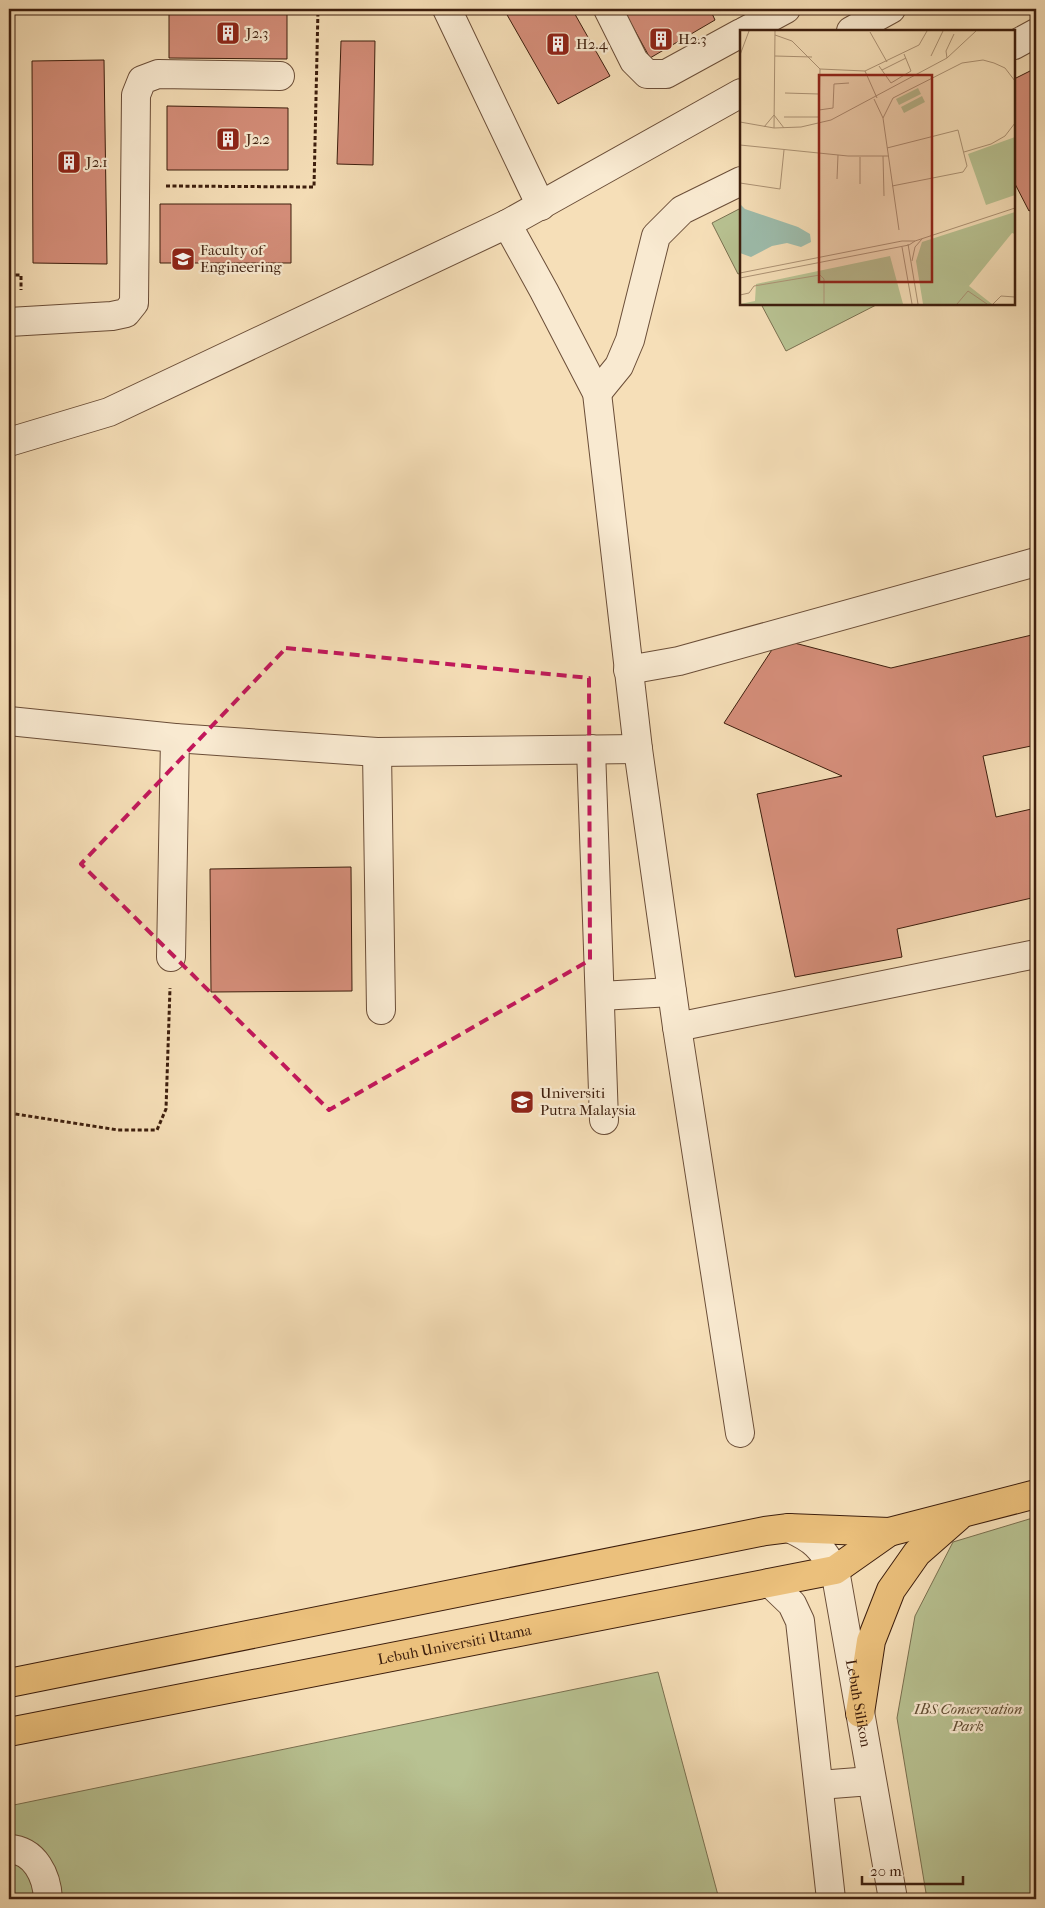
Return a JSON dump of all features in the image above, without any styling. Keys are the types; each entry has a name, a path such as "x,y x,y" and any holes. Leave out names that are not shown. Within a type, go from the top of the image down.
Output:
{"main road":[{"name":"Lebuh Universiti Utama","path":"9,1683 765,1531 789,1528 890,1532 1036,1494"},
{"path":"860,1713 871,1641 891,1590 917,1553 961,1514"},
{"name":"Lebuh Universiti Utama","path":"9,1732 835,1570 890,1532"}],"street":[{"path":"448,9 541,206"},
{"path":"608,9 634,61 647,74 666,74 740,34"},
{"path":"747,30 786,9"},
{"path":"853,30 891,9"},
{"path":"1015,44 1036,33"},
{"path":"9,322 112,316 126,313 134,303 136,95 142,80 158,74 280,76"},
{"path":"9,442 109,412 507,224 740,94"},
{"path":"597,393 619,366 630,340 656,236 682,210 740,181"},
{"path":"507,224 597,393 638,749 677,1027 740,1433"},
{"path":"628,670 679,661 1036,562"},
{"path":"9,721 175,738 377,752 638,749"},
{"path":"171,957 175,738"},
{"path":"591,749 604,1120"},
{"path":"377,752 381,1010"},
{"path":"677,1027 1036,954"},
{"path":"600,996 672,992"},
{"name":"Lebuh Silikon","path":"789,1528 809,1538 823,1550 835,1570 892,1899"},
{"path":"770,1583 792,1604 800,1621 831,1899"},
{"path":"819,1785 871,1781"},
{"path":"9,1849 14,1849 35,1860 48,1886 48,1899"}],"path":[{"path":"171,186 314,187 318,9"},
{"path":"9,275 21,275 21,295"},
{"path":"9,1113 118,1130 157,1130 166,1108 171,957"}],"highlighted area":[{"path":"286,648 589,678 590,960 329,1110 81,864"}],"green space":[{"path":"740,209 740,273 738,274 712,223"},
{"path":"762,305 876,305 786,351"},
{"name":"IBS Conservation Park","path":"1036,1517 1036,1899 927,1899 897,1718 915,1616 953,1542"},
{"path":"658,1672 719,1899 9,1899 9,1806"}],"building":[{"name":"J2.3","path":"169,9 287,9 287,59 169,58"},
{"name":"H2.4","path":"515,9 572,9 610,76 558,104 506,13"},
{"name":"H2.3","path":"623,9 710,9 715,20 650,58"},
{"path":"341,41 375,41 373,165 337,164"},
{"name":"J2.1","path":"104,60 107,264 33,263 32,61"},
{"path":"1036,68 1036,207 1029,211 1015,184 1015,78"},
{"name":"J2.2","path":"167,106 288,108 288,170 167,170"},
{"path":"160,204 291,204 291,263 160,263"},
{"path":"1036,634 1036,745 983,756 996,817 1036,808 1036,897 897,929 902,957 795,977 757,794 842,776 724,723 779,639 891,668"},
{"path":"351,867 352,991 211,992 210,869"}],"place":[{"name":"J2.3","path":"228,33"},
{"name":"H2.3","path":"661,39"},
{"name":"H2.4","path":"558,44"},
{"name":"J2.2","path":"228,139"},
{"name":"J2.1","path":"69,162"},
{"name":"Faculty of Engineering","path":"183,259"},
{"name":"Universiti Putra Malaysia","path":"522,1102"}]}
